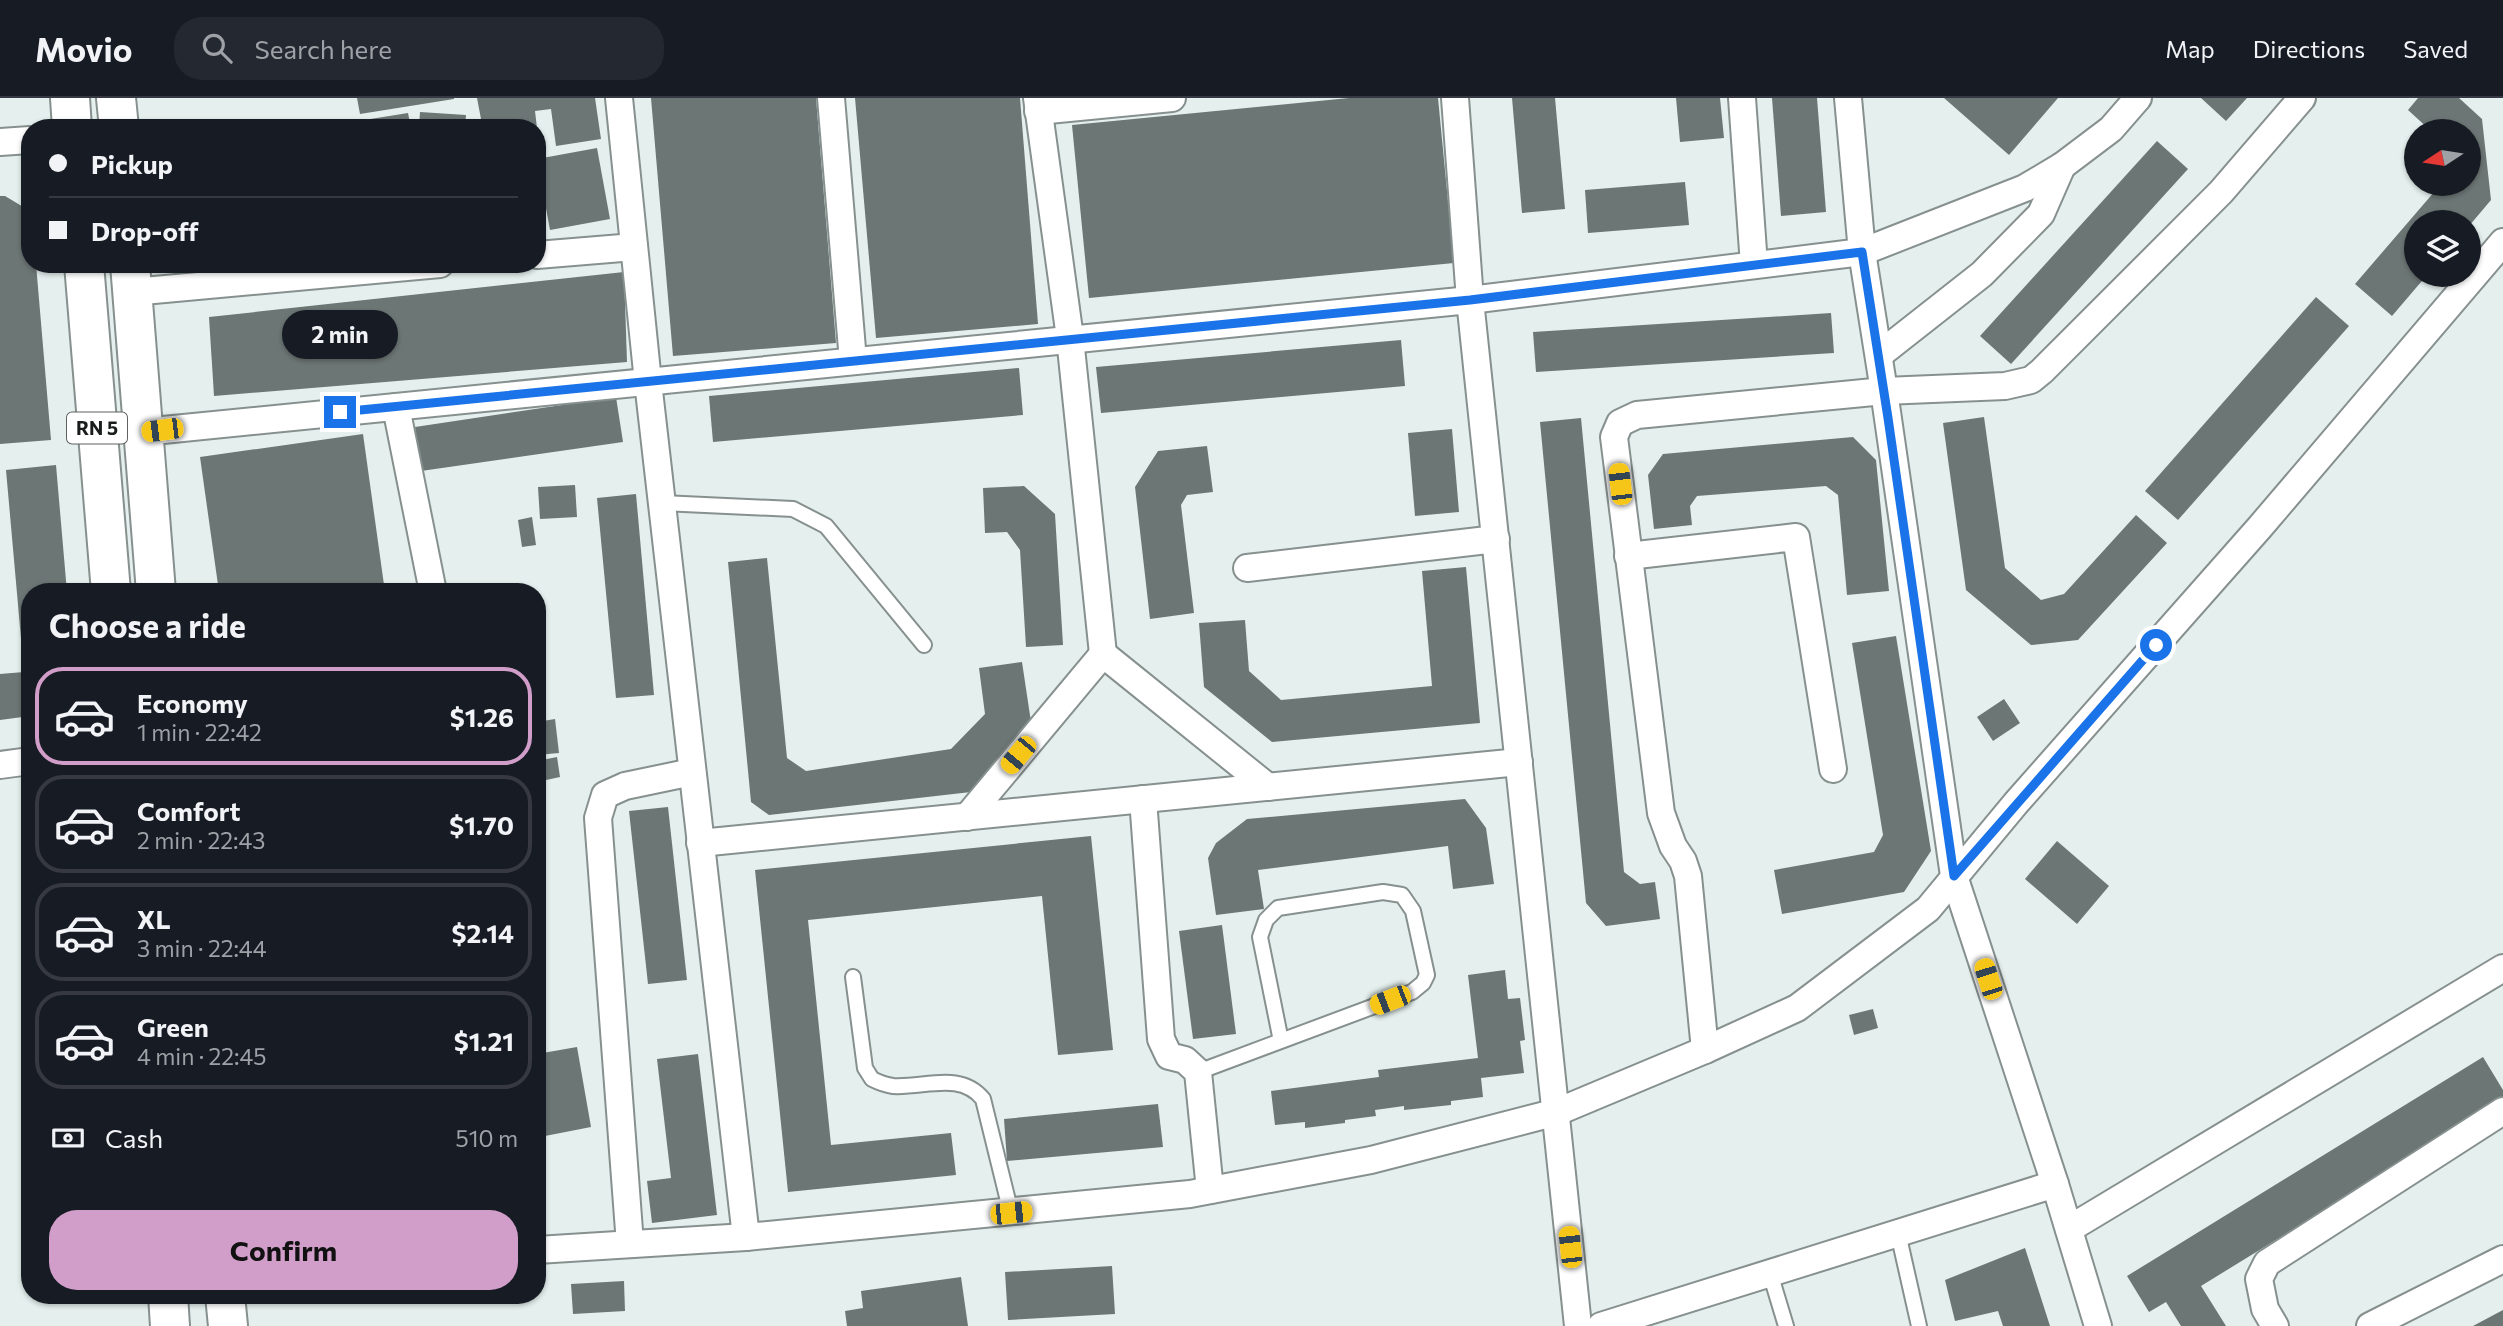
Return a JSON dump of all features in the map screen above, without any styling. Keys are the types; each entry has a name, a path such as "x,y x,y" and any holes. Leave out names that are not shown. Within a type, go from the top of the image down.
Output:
{"main road":[{"path":"69,98 71,119"},
{"path":"116,98 118,119"},
{"name":"RN 5","path":"84,273 110,583"},
{"name":"RN 5","path":"131,278 155,583"},
{"path":"169,1304 170,1326"},
{"path":"226,1304 228,1326"}],"street":[{"path":"619,98 648,382 746,1237"},
{"path":"831,98 853,361"},
{"path":"1172,98 1037,105 1070,338 1103,654 1268,787"},
{"path":"1455,98 1470,300 1578,1326"},
{"path":"1742,98 1754,265"},
{"path":"1848,98 1862,252 1954,876 2055,1184 2098,1326"},
{"path":"143,432 1470,300 1862,252 2025,188 2062,166 2111,129 2138,98"},
{"path":"1705,1050 1688,876 1661,813 1614,437 1620,423 1637,415 1884,391 2005,386 2031,380 2221,191 2302,98"},
{"path":"0,142 21,140"},
{"path":"1879,355 1982,274 2041,214 2062,166"},
{"path":"546,1249 746,1237 1190,1195 1371,1160 1557,1112 1797,1008 1928,909 2269,517 2503,242"},
{"path":"546,255 634,247"},
{"path":"131,278 241,273"},
{"path":"396,407 431,583"},
{"path":"1628,556 1796,537 1833,769"},
{"path":"1247,568 1496,539"},
{"path":"967,817 1103,654"},
{"path":"0,765 21,762"},
{"path":"700,843 1519,762"},
{"path":"630,1244 598,818 605,795 625,786 692,772"},
{"path":"1143,799 1161,1039 1168,1056 1185,1060 1198,1072 1210,1190"},
{"path":"2069,1229 2503,968"},
{"path":"2275,1326 2265,1309 2259,1279 2267,1263 2503,1111"},
{"path":"1601,1326 2055,1184"},
{"path":"2370,1326 2503,1259"}],"lane":[{"path":"662,503 793,509 826,526 925,645"},
{"path":"1198,1072 1281,1041 1412,992 1423,983 1427,975 1413,911 1402,895 1383,892 1278,908 1266,920 1260,937 1281,1041"},
{"path":"853,977 865,1068 872,1080 892,1086 959,1082 975,1089 983,1099 1011,1213"},
{"path":"1898,1233 1919,1326"},
{"path":"1770,1273 1786,1326"}],"building":[{"path":"357,98 454,98 454,99 360,114"},
{"path":"477,98 595,98 601,139 556,146 551,109 535,111 536,119 481,119"},
{"path":"651,98 816,98 836,343 673,356"},
{"path":"855,98 1020,98 1038,324 876,338"},
{"path":"1349,98 1438,98 1454,263 1089,298 1072,125"},
{"path":"1512,98 1555,98 1565,209 1522,213"},
{"path":"1676,98 1720,98 1724,138 1680,142"},
{"path":"1772,98 1817,98 1826,212 1781,216"},
{"path":"1944,98 2058,98 2009,155"},
{"path":"2201,98 2247,98 2226,121"},
{"path":"2418,98 2459,98 2482,119 2418,119 2408,110"},
{"path":"420,112 466,115 466,119 420,119"},
{"path":"408,113 409,119 370,119"},
{"path":"2482,119 2491,200 2481,212 2419,210 2431,196 2482,196"},
{"path":"2157,141 2188,169 2011,364 1980,336"},
{"path":"597,148 610,219 550,230 546,208 546,157"},
{"path":"1685,182 1689,225 1588,233 1585,190"},
{"path":"0,196 5,196 21,206 21,273 37,273 51,440 0,444"},
{"path":"2404,227 2404,287 2417,287 2392,316 2355,284"},
{"path":"624,272 627,362 214,396 209,317"},
{"path":"2316,297 2349,326 2178,520 2145,491"},
{"path":"1831,313 1834,353 1536,372 1533,332"},
{"path":"1401,340 1405,386 1101,413 1096,367"},
{"path":"1019,368 1023,415 713,442 709,396"},
{"path":"616,397 623,442 421,471 415,427"},
{"path":"1984,417 2005,568 2041,600 2064,594 2136,515 2167,543 2078,640 2031,645 1966,590 1943,423"},
{"path":"1581,418 1624,872 1640,884 1655,882 1660,919 1606,926 1586,903 1540,422"},
{"path":"1452,429 1459,512 1415,516 1408,433"},
{"path":"363,434 384,583 218,583 200,457"},
{"path":"1853,437 1876,460 1889,591 1847,595 1838,495 1826,486 1697,496 1690,506 1692,525 1654,529 1648,475 1663,454"},
{"path":"1207,446 1213,492 1187,495 1181,505 1194,613 1150,619 1135,487 1158,451"},
{"path":"56,465 66,583 21,583 21,638 6,470"},
{"path":"575,485 577,517 540,519 538,487"},
{"path":"1024,486 1055,514 1063,645 1026,647 1020,550 1007,532 985,533 983,488"},
{"path":"636,494 654,695 616,698 597,498"},
{"path":"532,517 536,545 522,547 518,520"},
{"path":"767,558 787,758 806,771 951,749 985,714 979,668 1022,662 1031,722 971,792 769,815 751,802 728,562"},
{"path":"1466,567 1480,723 1272,742 1204,687 1199,623 1245,620 1249,671 1281,700 1432,686 1422,571"},
{"path":"1896,636 1931,851 1904,892 1782,914 1774,870 1874,852 1883,835 1852,643"},
{"path":"21,672 21,717 0,720 0,674"},
{"path":"2004,699 2020,723 1993,741 1977,717"},
{"path":"555,719 559,753 546,754 546,720"},
{"path":"557,757 560,777 546,780 546,759"},
{"path":"1465,799 1486,828 1494,884 1453,889 1448,846 1258,870 1264,909 1216,915 1208,858 1216,843 1247,819"},
{"path":"668,807 687,980 648,984 629,811"},
{"path":"1091,836 1113,1050 1058,1055 1042,896 808,920 831,1145 951,1133 956,1175 788,1192 755,870"},
{"path":"2057,841 2109,886 2077,924 2025,879"},
{"path":"1222,925 1236,1034 1193,1039 1179,931"},
{"path":"1505,970 1508,999 1520,998 1525,1040 1520,1041 1524,1073 1481,1078 1483,1097 1451,1101 1451,1105 1375,1110 1376,1116 1305,1128 1305,1122 1275,1125 1271,1091 1379,1077 1378,1070 1478,1058 1468,975"},
{"path":"1873,1009 1878,1028 1854,1035 1849,1015"},
{"path":"577,1047 591,1127 546,1136 546,1052"},
{"path":"698,1054 717,1215 652,1223 647,1181 671,1178 657,1059"},
{"path":"2483,1057 2503,1090 2503,1100 2201,1286 2226,1326 2181,1326 2166,1302 2149,1312 2127,1276"},
{"path":"1158,1104 1163,1147 1007,1161 1004,1119"},
{"path":"2025,1248 2050,1326 2003,1326 1998,1311 1955,1321 1945,1280"},
{"path":"1112,1266 1115,1314 1008,1320 1005,1272"},
{"path":"961,1277 968,1326 847,1326 845,1311 863,1308 861,1291"},
{"path":"624,1281 625,1311 573,1314 571,1284"},
{"path":"2503,1310 2503,1326 2473,1326"}],"route":[{"path":"340,412 1470,300 1862,252 1954,876 2156,645"}]}
